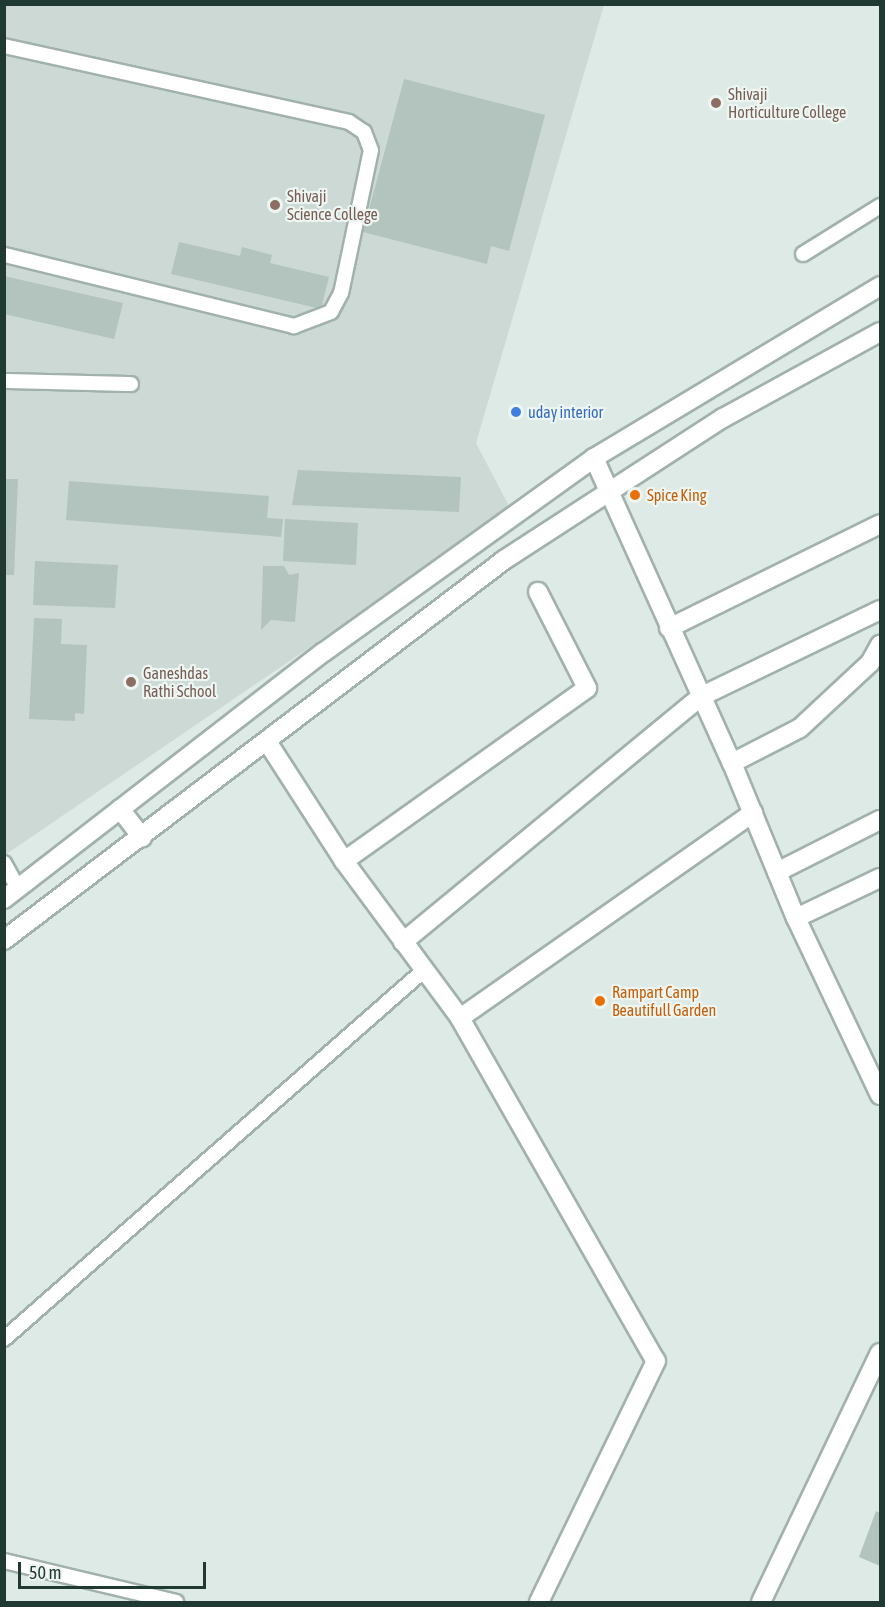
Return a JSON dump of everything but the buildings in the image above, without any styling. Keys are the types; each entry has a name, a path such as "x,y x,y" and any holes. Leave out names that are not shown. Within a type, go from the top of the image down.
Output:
{"street":[{"path":"11,893 324,652 594,458 880,286"},
{"path":"4,940 268,743 504,560 723,418 880,332"},
{"path":"594,458 612,492 669,628 732,763 796,918 876,1077 880,1095"},
{"path":"669,628 880,524"},
{"path":"344,861 586,688 538,592"},
{"path":"403,942 700,697 880,609"},
{"path":"732,763 800,728 870,663 880,645"},
{"path":"268,743 344,861 423,971 460,1018 656,1361 539,1602"},
{"path":"120,810 142,837"},
{"path":"460,1018 753,813"},
{"path":"777,872 880,820"},
{"path":"796,918 880,878"},
{"path":"761,1602 880,1353"}],"lane":[{"path":"4,45 350,122 364,132 371,150 340,293 331,312 294,326 4,255"},
{"path":"803,254 880,206"},
{"path":"4,381 130,384"},
{"path":"4,863 11,893"},
{"path":"4,1339 423,971"},
{"path":"4,1561 177,1602"}],"shaded area":[{"name":"Shivaji Science College","path":"5,5 604,5 476,443 511,510 5,855"}],"place":[{"name":"Shivaji Horticulture College","path":"716,103"},
{"name":"Shivaji Science College","path":"275,205"},
{"name":"uday interior","path":"516,412"},
{"name":"Spice King","path":"635,495"},
{"name":"Ganeshdas Rathi School","path":"131,682"},
{"name":"Rampart Camp Beautifull Garden","path":"600,1001"}]}
